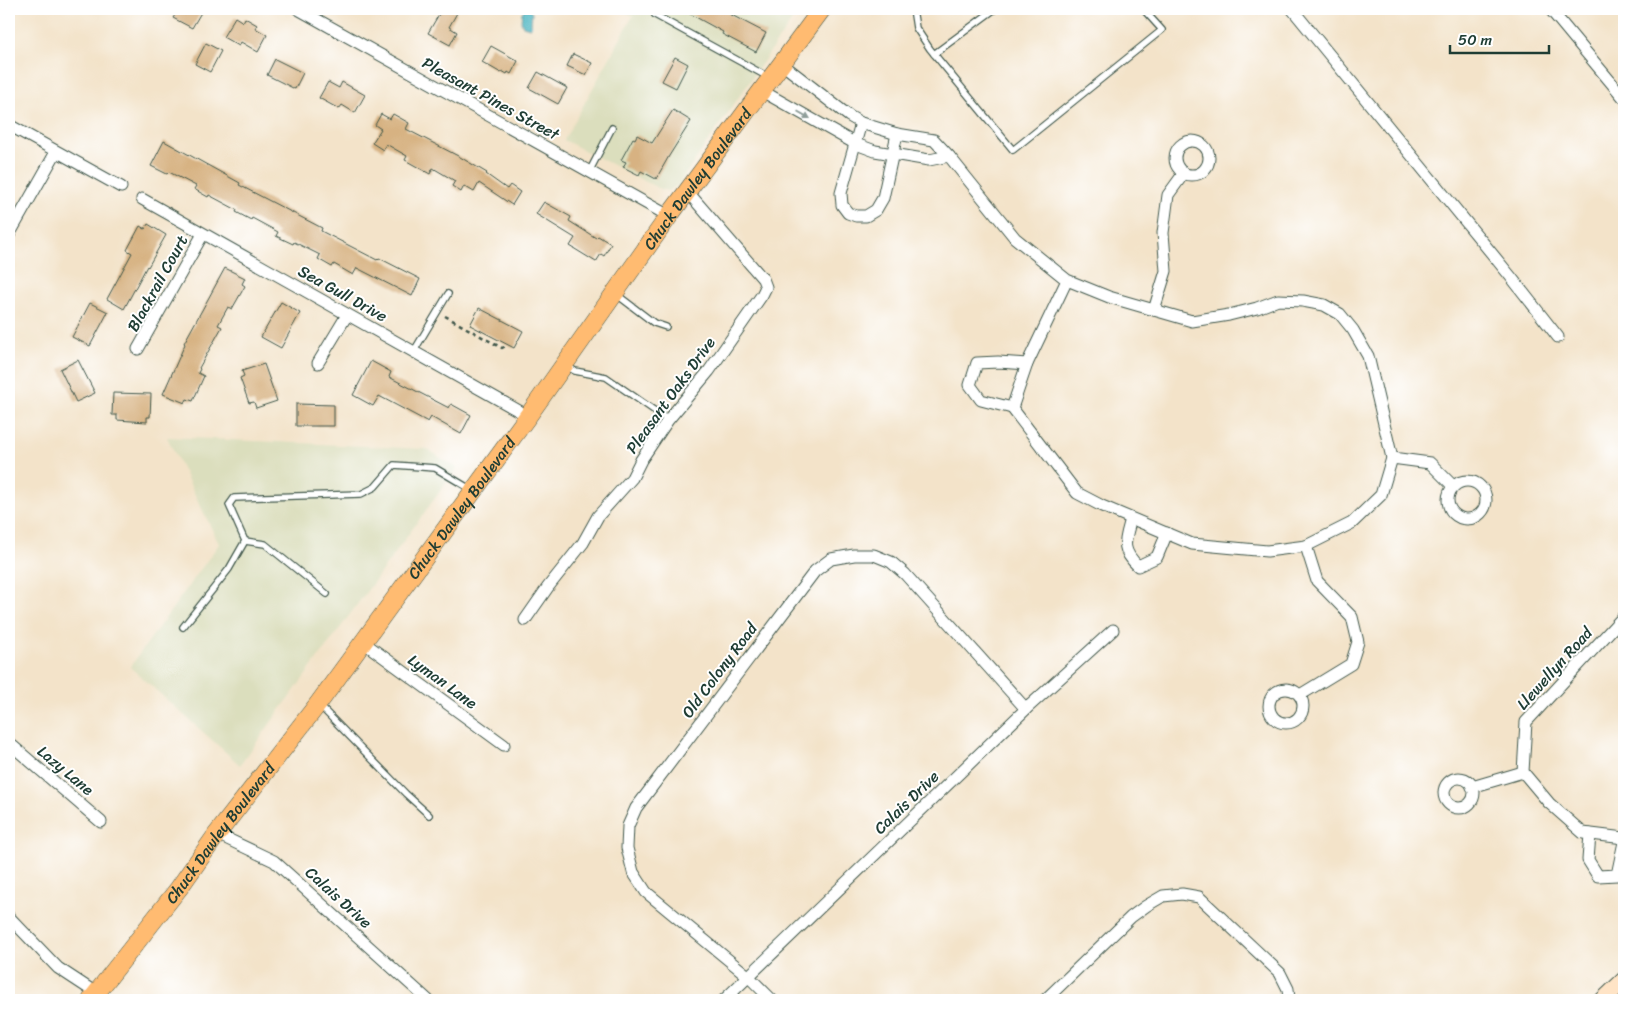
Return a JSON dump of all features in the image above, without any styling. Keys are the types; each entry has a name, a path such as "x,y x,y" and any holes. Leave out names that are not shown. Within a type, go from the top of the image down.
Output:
{"main road":[{"name":"Chuck Dawley Boulevard","path":"97,998 217,834 318,704 528,416 668,216 822,9"},
{"path":"1603,1000 1624,980"}],"street":[{"name":"Pleasant Pines Street","path":"298,9 668,216"},
{"path":"1292,9 1558,337"},
{"path":"1550,9 1624,98"},
{"path":"782,64 849,116 861,123 897,134 934,140 1015,238 1067,280 1110,297 1192,321 1238,313 1278,300 1303,301 1324,305 1340,314 1353,330 1368,356 1392,458 1381,495 1352,523 1306,546 1267,552 1192,544 1131,519 1077,493 1012,408 981,400 970,385 978,363 1027,364"},
{"path":"766,85 856,144 875,152 929,160 949,156"},
{"path":"861,123 841,193 842,205 848,213 856,216 866,216 876,210 883,198 897,134"},
{"path":"9,126 121,187"},
{"path":"9,235 56,152"},
{"path":"1154,310 1166,271 1163,233 1168,195 1184,173"},
{"name":"Pleasant Oaks Drive","path":"525,620 583,542 598,516 632,478 641,460 668,420 709,370 766,287 762,279 687,191"},
{"name":"Sea Gull Drive","path":"142,199 528,416"},
{"name":"Blackrail Court","path":"138,348 203,234"},
{"path":"1012,408 1027,364 1067,280"},
{"path":"318,363 347,315"},
{"path":"1392,458 1430,463 1453,486"},
{"path":"1131,519 1125,541 1127,556 1138,566 1156,557 1167,533"},
{"path":"1300,695 1351,664 1358,642 1352,617 1316,581 1306,546"},
{"name":"Old Colony Road","path":"772,1000 748,976 646,892 633,872 627,848 628,826 636,808 814,571 831,559 854,554 874,554 891,562 905,574 1026,709"},
{"name":"Llewellyn Road","path":"1523,772 1526,722 1624,616"},
{"name":"Calais Drive","path":"724,1000 1026,709 1113,630"},
{"name":"Lyman Lane","path":"363,642 504,746"},
{"name":"Lazy Lane","path":"9,743 101,822"},
{"path":"1472,787 1523,772 1549,803 1583,833 1624,838"},
{"name":"Calais Drive","path":"217,834 274,861 428,1000"},
{"path":"1590,834 1588,860 1598,876 1617,875 1624,842"},
{"path":"1045,1000 1131,917 1163,896 1182,894 1199,897 1280,973 1288,989 1288,1000"},
{"path":"9,917 58,968 97,998"}],"lane":[{"path":"658,9 655,15 766,85"},
{"path":"913,9 916,28 934,54 1013,150 1162,30 1143,9"},
{"path":"934,54 994,9"},
{"path":"589,172 612,128"},
{"path":"615,292 654,323 666,327"},
{"path":"414,351 448,294"},
{"path":"564,365 575,371 606,377 668,420"},
{"path":"245,541 229,505 234,498 361,494 376,487 394,465 435,468 473,491"},
{"path":"245,541 266,544 328,594"},
{"path":"184,627 229,569 245,541"},
{"path":"318,704 429,815"}],"path":[{"path":"437,312 485,336 500,347 504,347 503,344"}],"shaded area":[{"path":"619,9 788,9 797,13 678,185 668,191 660,189 564,140 633,16"},
{"path":"167,437 427,449 457,468 240,765 130,667 219,544"}],"water":[{"path":"525,9 529,9 532,13 532,26 530,28 523,26 521,21 522,12"}],"building":[{"path":"179,9 203,9 192,28 173,18"},
{"path":"442,9 449,9 457,13 449,27 457,32 450,45 428,33"},
{"path":"681,9 720,9 766,33 756,52"},
{"path":"235,17 243,22 245,18 257,25 255,28 267,35 258,52 241,42 239,46 223,37"},
{"path":"206,43 221,51 210,72 195,64"},
{"path":"491,46 518,61 511,74 502,71 501,73 482,62"},
{"path":"573,54 592,63 586,75 567,66"},
{"path":"675,57 688,64 676,88 662,81"},
{"path":"275,59 303,73 295,89 267,75"},
{"path":"538,72 567,88 558,104 529,88"},
{"path":"328,82 339,88 342,82 365,95 355,113 342,105 339,109 319,98"},
{"path":"673,110 691,121 656,179 641,171 639,175 623,167 626,162 621,160 633,138 635,139 637,135 652,143"},
{"path":"381,114 390,119 393,114 409,123 406,129 487,173 507,189 510,185 520,192 512,205 479,183 474,192 464,186 461,192 452,186 455,181 433,168 430,174 405,160 407,156 386,144 383,150 372,143 381,129 375,125"},
{"path":"164,141 240,183 239,185 322,228 321,231 377,260 379,258 420,279 412,296 357,268 353,275 334,264 332,267 318,259 320,255 294,242 293,244 276,236 278,232 236,212 237,210 209,195 208,197 194,189 196,186 169,172 167,174 151,166"},
{"path":"544,202 571,217 569,221 596,238 598,236 611,244 604,256 601,254 596,262 570,246 575,238 536,214"},
{"path":"148,224 166,235 124,309 107,299 132,253 127,250 140,226 145,229"},
{"path":"225,268 245,278 242,284 245,286 232,309 228,307 218,325 222,327 199,368 198,373 204,376 193,401 187,399 185,403 163,394 184,343"},
{"path":"281,302 300,313 281,348 261,337"},
{"path":"90,303 108,312 90,346 72,337"},
{"path":"479,308 523,331 514,348 470,325"},
{"path":"78,360 95,393 76,402 60,369"},
{"path":"371,361 391,372 389,377 449,408 451,404 471,415 461,434 431,417 428,422 379,396 373,406 353,395"},
{"path":"264,364 277,401 256,408 254,402 249,403 240,378 244,376 242,371"},
{"path":"113,393 151,394 150,417 147,417 147,422 117,420 117,415 112,415"},
{"path":"296,404 334,405 334,426 296,426"}]}
